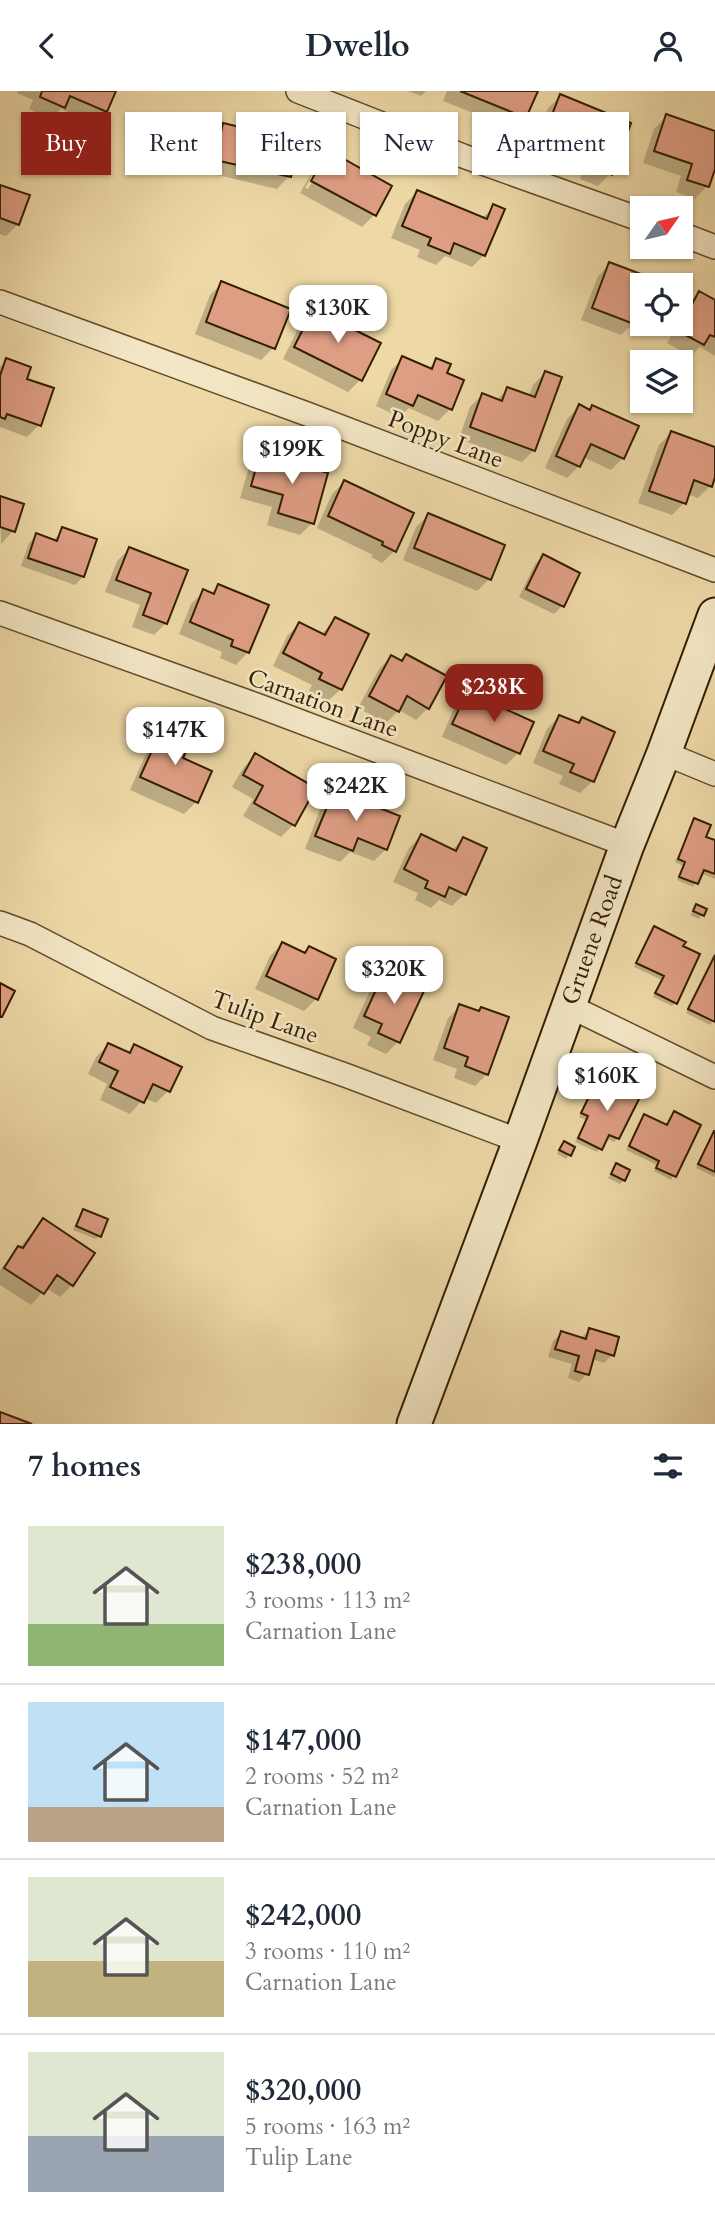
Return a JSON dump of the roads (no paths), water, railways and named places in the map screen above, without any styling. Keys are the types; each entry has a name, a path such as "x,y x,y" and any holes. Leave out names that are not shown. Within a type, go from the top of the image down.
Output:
{"street":[{"path":"298,91 463,156 630,217"},
{"path":"693,239 715,247"},
{"name":"Poppy Lane","path":"0,302 307,414 715,570"},
{"name":"Carnation Lane","path":"0,613 259,706 627,845"},
{"name":"Gruene Road","path":"414,1424 627,845 715,615"},
{"path":"664,753 715,773"},
{"name":"Tulip Lane","path":"0,923 30,934 212,1028 520,1141"},
{"path":"569,1006 715,1077"}]}
